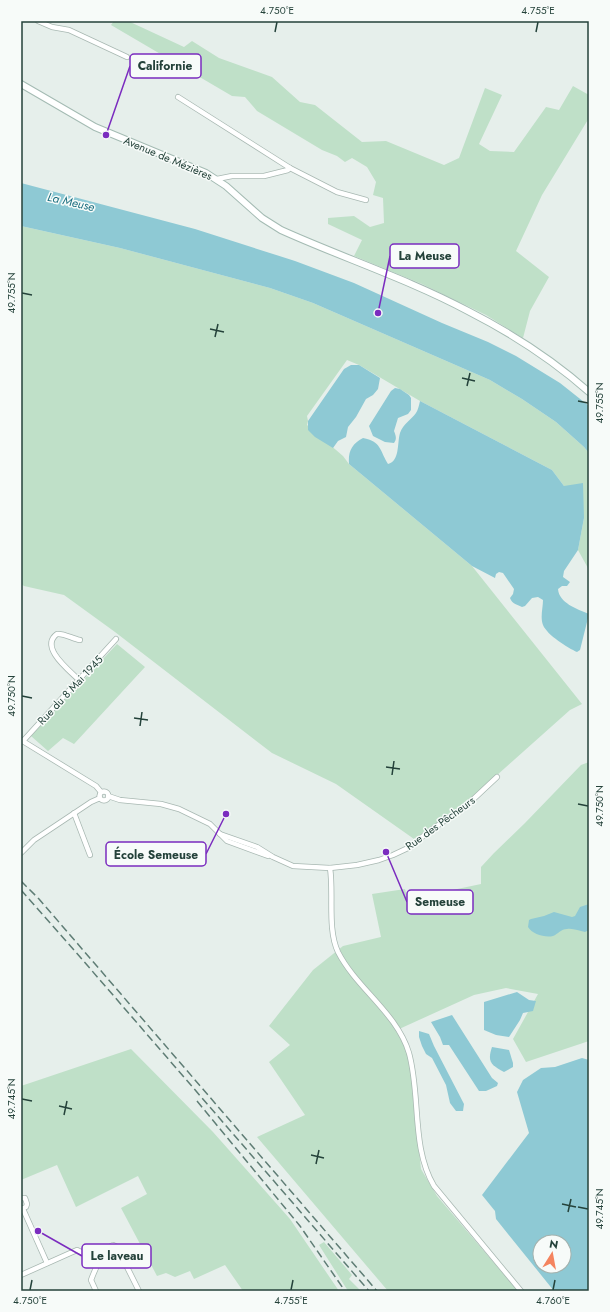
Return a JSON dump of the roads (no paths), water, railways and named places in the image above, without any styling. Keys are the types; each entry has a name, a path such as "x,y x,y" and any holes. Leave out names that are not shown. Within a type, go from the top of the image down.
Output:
{"main road":[{"name":"Avenue de Mézières","path":"21,84 95,127 206,173 217,179 262,218 281,230 412,285 468,311 526,344 589,392"}],"street":[{"path":"38,21 52,27 69,30 127,58"},
{"path":"178,97 290,168 337,192 366,200"},
{"path":"217,179 232,176 264,176 288,170 290,168"},
{"path":"79,680 54,655 51,648 52,639 57,634 61,633 73,639 80,640"},
{"name":"Rue du 8 Mai 1945","path":"22,740 116,639"},
{"path":"22,740 96,786 101,792"},
{"name":"Rue des Pêcheurs","path":"108,796 120,800 161,804 180,809 210,824 220,834 257,847 273,857 293,866 330,868 357,865 379,860 408,848 466,806 497,777"},
{"path":"21,853 34,840 91,802 100,798 106,800 108,796 107,792 101,792"},
{"path":"100,798 99,796 101,792"},
{"path":"74,813 90,855"},
{"path":"330,868 332,920 338,952 348,968 403,1037 409,1053 413,1072 422,1157 427,1174 434,1186 521,1291"},
{"path":"21,1198 24,1198 27,1204 26,1207 22,1209 47,1263"},
{"path":"96,1291 91,1280 107,1247 113,1245 116,1245 138,1291"},
{"path":"21,1275 77,1250 100,1261"}],"water":[{"name":"La Meuse","path":"21,183 195,229 295,261 354,283 488,342 516,356 560,383 589,406 589,453 556,422 490,380 313,303 270,288 120,248 21,226"},
{"path":"351,365 359,365 380,378 378,389 373,395 366,399 356,417 348,427 346,437 338,441 333,448 315,437 308,430 308,421 344,369"},
{"path":"395,388 400,389 409,395 411,398 411,410 408,414 398,418 394,431 396,440 394,443 385,442 373,436 369,426 391,391"},
{"path":"420,401 552,470 564,486 583,483 584,518 578,550 564,571 563,577 570,582 567,586 562,586 558,589 559,594 565,602 574,608 589,614 580,650 577,652 558,641 545,629 542,619 543,600 538,597 532,598 525,606 522,607 514,603 510,598 514,589 503,573 499,572 496,574 495,578 472,566 349,464 349,455 353,445 363,438 369,439 377,444 388,464 392,462 396,456 401,430 416,413"},
{"path":"589,904 589,930 585,932 565,929 553,936 546,936 539,935 528,927 529,920 531,919 554,912 572,917 575,916 580,907"},
{"path":"517,992 529,1000 536,1001 533,1011 523,1013 509,1037 496,1035 484,1030 484,1002"},
{"path":"452,1015 492,1078 498,1083 497,1086 486,1091 479,1091 449,1045 443,1045 431,1022"},
{"path":"419,1031 429,1034 464,1104 463,1111 456,1111 450,1103 446,1085 432,1058 426,1054 422,1046"},
{"path":"492,1047 509,1050 513,1067 504,1072 493,1065 490,1060"},
{"path":"582,1058 589,1060 589,1291 554,1291 540,1274 572,1274 572,1234 532,1234 532,1264 496,1219 495,1211 482,1195 529,1133 517,1092 523,1080 541,1068 555,1067"}],"railway":[{"path":"21,881 39,899 377,1291"},
{"path":"21,890 369,1291"},
{"path":"197,1101 300,1226 345,1291"}],"place":[{"name":"Californie","path":"106,135"},
{"name":"La Meuse","path":"378,313"},
{"name":"École Semeuse","path":"226,814"},
{"name":"Semeuse","path":"386,852"},
{"name":"Le laveau","path":"38,1231"}]}
